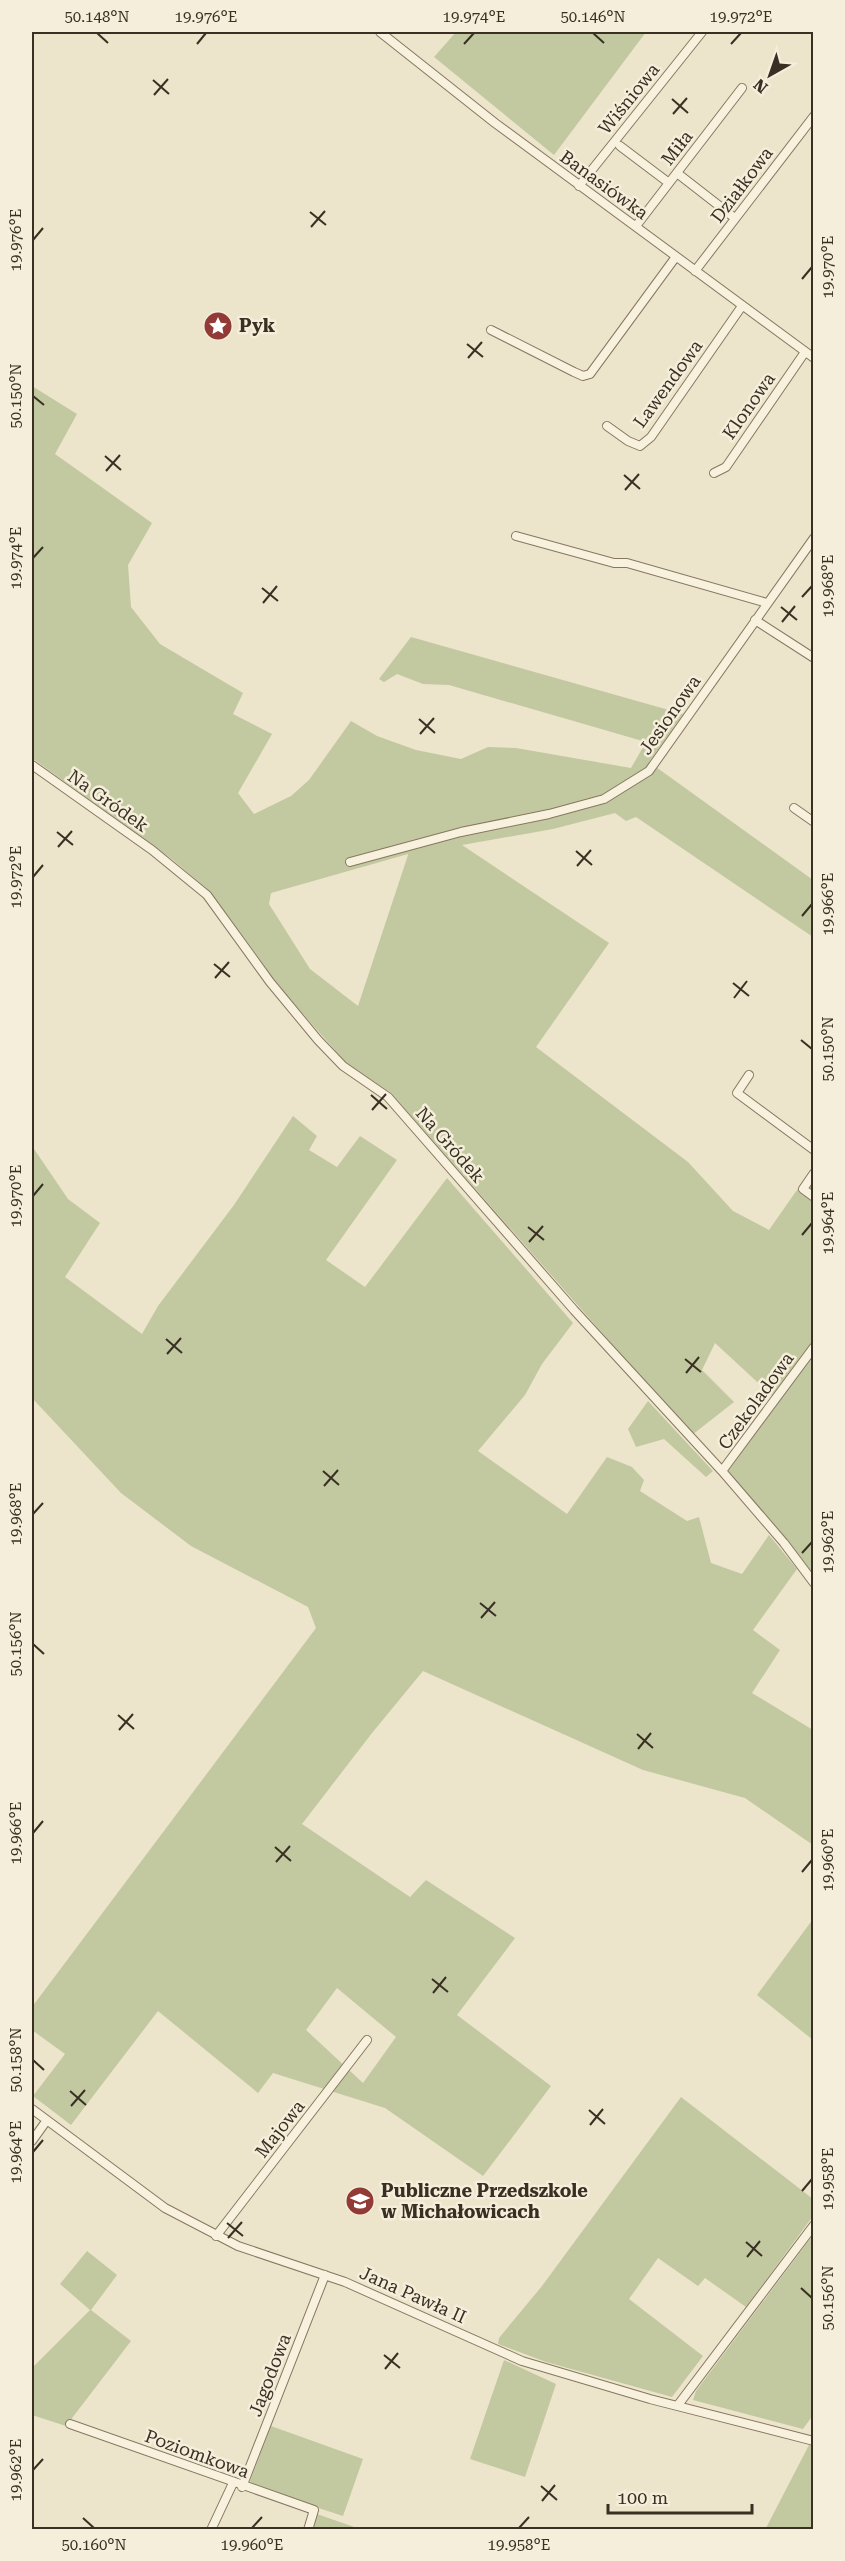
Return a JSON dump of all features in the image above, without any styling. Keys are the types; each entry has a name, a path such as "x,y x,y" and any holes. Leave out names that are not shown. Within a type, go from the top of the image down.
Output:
{"street":[{"name":"Banasiówka","path":"380,32 495,123 813,358"},
{"name":"Wiśniowa","path":"579,186 702,32"},
{"name":"Miła","path":"636,226 742,88"},
{"name":"Działkowa","path":"695,271 813,116"},
{"path":"620,146 669,183"},
{"path":"677,173 731,215"},
{"path":"491,330 574,372 584,376 590,374 675,258"},
{"name":"Lawendowa","path":"607,426 628,441 640,446 651,437 742,306"},
{"name":"Klonowa","path":"714,473 726,467 805,352"},
{"path":"516,536 614,563 627,563 767,603"},
{"name":"Jesionowa","path":"350,862 461,832 549,814 604,799 649,771 813,538"},
{"path":"755,620 813,658"},
{"name":"Na Gródek","path":"32,765 152,850 207,895 263,973 318,1040 344,1066 388,1097 566,1301 722,1471 784,1543 813,1583"},
{"path":"794,808 813,822"},
{"path":"749,1075 737,1093 813,1150"},
{"path":"813,1173 803,1188 813,1197"},
{"name":"Czekoladowa","path":"722,1471 813,1347"},
{"name":"Majowa","path":"216,2236 367,2040"},
{"name":"Jana Pawła II","path":"32,2109 165,2208 238,2246 325,2275 391,2301 522,2361 678,2406 813,2441"},
{"path":"32,2140 47,2120"},
{"path":"678,2406 813,2225"},
{"name":"Jagodowa","path":"242,2487 325,2275"},
{"name":"Poziomkowa","path":"70,2424 242,2487 314,2510 308,2529"},
{"path":"211,2529 233,2483"}],"green space":[{"path":"456,32 646,32 554,155 434,57"},
{"path":"32,386 77,414 55,454 152,523 128,565 131,607 160,644 243,693 233,714 272,734 238,793 254,814 291,796 309,780 351,721 377,736 416,750 461,759 488,747 516,748 631,768 646,742 449,685 423,684 397,674 384,682 379,679 411,637 683,714 649,762 813,880 813,937 636,817 626,821 615,813 553,829 462,845 609,943 536,1047 688,1162 733,1211 769,1230 813,1167 813,1577 801,1558 728,1471 779,1402 715,1343 702,1370 734,1402 692,1435 390,1092 347,1064 274,981 206,888 173,860 32,758","holes":["408,854 358,1006 310,969 269,904 271,893"]},
{"path":"293,1116 317,1136 309,1150 337,1167 360,1136 397,1160 326,1260 365,1287 447,1178 573,1323 542,1364 525,1395 478,1451 567,1514 607,1457 632,1467 644,1480 640,1491 687,1521 699,1517 711,1563 742,1574 769,1535 797,1569 753,1630 780,1650 752,1693 813,1730 813,1845 745,1798 643,1770 423,1671 302,1824 410,1897 426,1880 515,1938 457,2015 551,2086 483,2176 385,2108 273,2073 258,2093 158,2011 71,2125 33,2096 65,2054 32,2030 32,2007 316,1628 308,1607 191,1546 121,1493 32,1398 32,1146 68,1199 100,1223 65,1277 142,1334 158,1306 234,1205","holes":["337,1988 396,2037 363,2083 306,2030"]},
{"path":"648,1401 713,1471 706,1477 664,1439 636,1447 628,1429"},
{"path":"813,1919 813,2040 757,1995"},
{"path":"681,2097 813,2199 813,2216 746,2307 705,2278 698,2286 658,2258 629,2299 703,2356 672,2397 546,2362 498,2344 499,2338 542,2286"},
{"path":"813,2235 813,2415 803,2429 693,2400 696,2391"},
{"path":"87,2251 117,2275 91,2310 131,2341 66,2426 32,2415 32,2368 90,2310 60,2284"},
{"path":"504,2360 556,2384 525,2477 470,2459"},
{"path":"271,2426 363,2459 343,2516 254,2487 250,2481"},
{"path":"810,2443 813,2445 813,2529 765,2530"},
{"path":"317,2514 357,2528 357,2530 312,2530"}],"place":[{"name":"Pyk","path":"218,326"},
{"name":"Publiczne Przedszkole w Michałowicach","path":"360,2201"}]}
